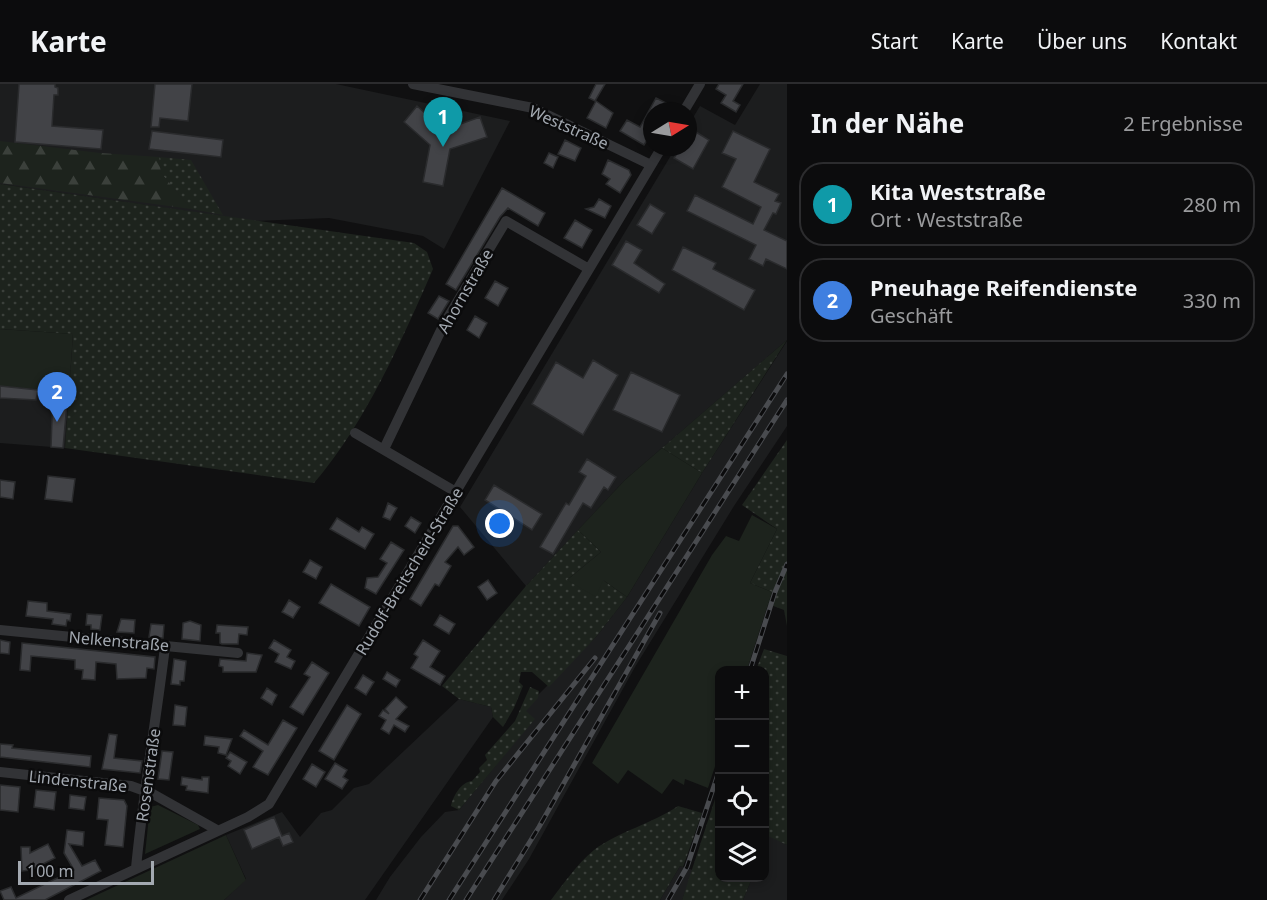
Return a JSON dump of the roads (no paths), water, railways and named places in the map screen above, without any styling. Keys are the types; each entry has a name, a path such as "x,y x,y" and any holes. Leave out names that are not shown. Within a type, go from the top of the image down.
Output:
{"street":[{"name":"Weststraße","path":"413,84 533,108 651,165"},
{"path":"689,102 700,84"},
{"name":"Rudolf-Breitscheid-Straße","path":"69,900 248,817 269,804 656,156"},
{"name":"Ahornstraße","path":"384,449 444,324 506,221 589,269"},
{"path":"356,433 456,492"},
{"name":"Nelkenstraße","path":"0,630 238,653"},
{"name":"Rosenstraße","path":"136,868 165,647"},
{"name":"Lindenstraße","path":"0,772 145,790 218,830"}],"railway":[{"path":"449,900 787,374"},
{"path":"466,900 787,400"},
{"path":"751,666 775,592 787,564"},
{"path":"494,900 539,827 660,613"},
{"path":"420,900 496,781 595,658"},
{"path":"668,900 687,867 718,774"}],"place":[{"name":"Kita Weststraße","path":"443,147"},
{"name":"Pneuhage Reifendienste","path":"57,422"}]}
